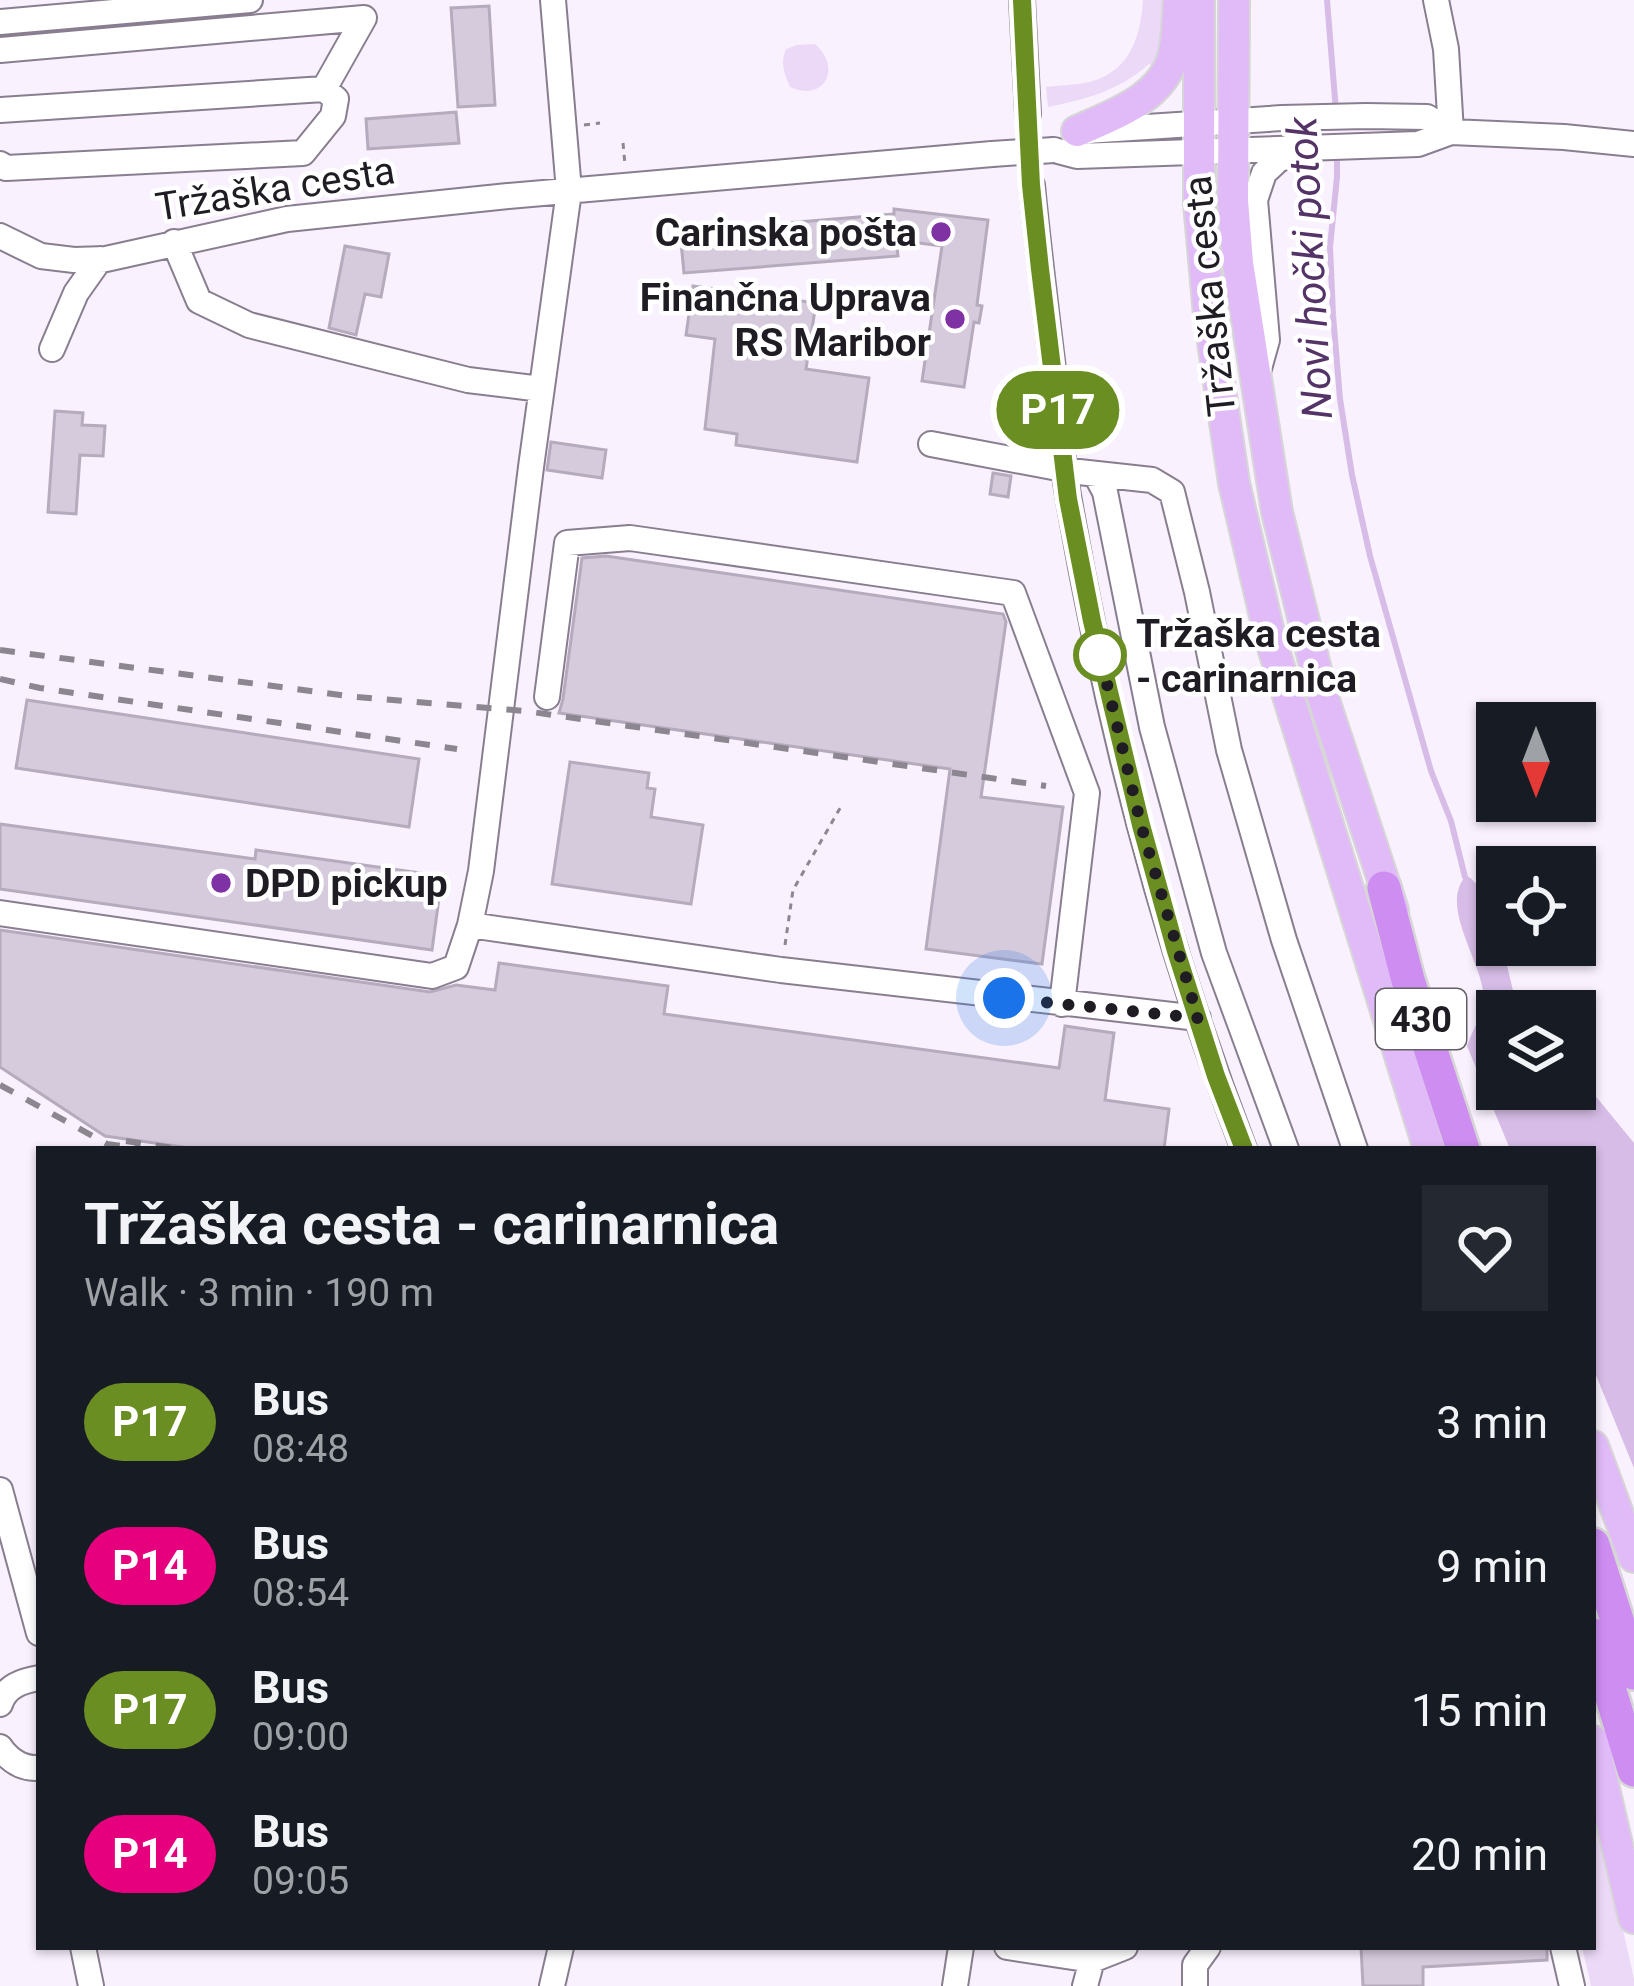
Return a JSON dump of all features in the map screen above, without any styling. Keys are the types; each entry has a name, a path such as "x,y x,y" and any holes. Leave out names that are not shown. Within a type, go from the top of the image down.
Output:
{"highway":[{"name":"430","path":"1384,888 1408,980 1462,1146"},
{"path":"1596,1554 1634,1673"},
{"path":"1596,1645 1634,1770"}],"main road":[{"path":"1065,141 1132,106 1162,78 1172,60 1179,0"},
{"name":"Tržaška cesta","path":"1199,0 1201,223 1216,373 1234,483 1277,662 1429,1146"},
{"name":"Tržaška cesta","path":"1234,0 1233,201 1238,262 1276,512 1322,694 1384,888 1431,1003 1479,1146"},
{"path":"1596,1454 1634,1557"},
{"path":"1596,1754 1634,1918"}],"street":[{"path":"0,22 250,0"},
{"path":"0,913 432,976 456,967 482,871 568,191 554,0"},
{"path":"1022,0 1028,114"},
{"path":"1436,0 1447,56 1451,133"},
{"path":"0,50 364,18 324,89"},
{"path":"0,110 324,89 336,99 333,116 303,153 6,168 0,164"},
{"path":"1233,136 1304,118 1366,116 1427,117 1451,133"},
{"path":"1233,136 1304,149 1418,144 1451,133 1634,144"},
{"name":"Tržaška cesta","path":"0,236 40,256 100,259 287,219 992,154 1065,141 1077,156 1233,136"},
{"path":"1256,380 1267,340 1255,200 1264,173 1278,160 1304,149"},
{"path":"1031,185 1064,469 1092,621 1135,803 1198,1018 1243,1146"},
{"path":"173,242 199,301 249,325 468,380 541,388"},
{"path":"52,350 76,293 100,259"},
{"path":"931,444 1096,475 1152,480 1172,492 1229,750 1284,940 1354,1146"},
{"path":"1096,475 1105,492 1152,727 1214,953 1285,1146"},
{"path":"547,697 567,543 630,538 1013,593 1088,793 1062,1004"},
{"path":"520,550 565,559"},
{"path":"470,925 781,970 1198,1018"},
{"path":"0,1490 36,1622"},
{"path":"0,1704 20,1681 36,1678"},
{"path":"0,1748 10,1760 36,1767"},
{"path":"84,1950 91,1986"},
{"path":"552,1986 560,1950"},
{"path":"955,1986 961,1950"},
{"path":"1027,1950 1092,1960 1117,1950"},
{"path":"1195,1986 1195,1965 1206,1950"},
{"path":"1563,1950 1572,1986"},
{"path":"1085,1986 1092,1960"}],"path":[{"path":"781,970 794,890 843,803"}],"shaded area":[{"path":"1143,0 1172,0 1158,69 1149,64 1114,87 1048,107 1046,87 1096,80 1126,58 1140,25"},
{"path":"815,44 827,63 826,80 812,90 790,87 783,68 786,49"},
{"path":"1469,877 1476,883 1476,966 1507,966 1513,990 1483,990 1457,904 1458,890"},
{"path":"1476,1024 1476,1068 1467,1046"},
{"path":"1596,1097 1634,1143 1634,1468 1596,1375 1596,1146 1509,1146 1494,1110 1596,1110"},
{"path":"1596,1809 1634,1986 1591,1986 1583,1950 1596,1950"}],"building":[{"path":"489,6 495,105 458,107 451,8"},
{"path":"456,112 459,143 368,149 366,119"},
{"path":"894,209 988,220 977,305 982,306 979,323 974,322 964,387 922,381 942,246 896,240 898,256 684,273 680,232 894,214"},
{"path":"345,246 389,254 381,297 365,294 356,335 329,328"},
{"path":"693,286 816,303 806,369 869,378 857,462 736,445 737,434 705,429 715,339 686,335"},
{"path":"55,411 83,413 82,425 105,426 103,456 80,455 76,514 48,512"},
{"path":"551,442 606,450 602,478 547,470"},
{"path":"993,473 1011,476 1008,497 990,494"},
{"path":"606,556 1003,614 1006,622 981,797 1063,807 1042,964 926,949 950,769 559,713 582,558"},
{"path":"27,700 419,759 409,827 16,768"},
{"path":"570,762 649,773 647,788 655,789 651,817 703,825 691,904 552,884"},
{"name":"DPD pickup","path":"0,824 255,859 256,850 442,876 432,950 0,889"},
{"path":"0,930 430,992 456,985 495,990 499,963 668,986 664,1014 1059,1068 1065,1026 1114,1033 1105,1100 1169,1109 1164,1146 176,1146 105,1136 0,1067"},
{"path":"1361,1950 1547,1950 1547,1960 1423,1967 1423,1986 1363,1986"}],"waterway":[{"name":"Novi hočki potok","path":"1327,0 1336,111"},
{"name":"Novi hočki potok","path":"1337,154 1330,247 1333,315 1352,475 1370,556 1465,877"}],"tunnel":[{"path":"1028,114 1032,185"}],"railway":[{"path":"0,650 356,697 525,711 1046,786"},
{"path":"0,679 457,749"},
{"path":"0,1085 107,1144 121,1146"},
{"path":"126,1141 160,1146"}],"bus line":[{"name":"P17","path":"1022,0 1031,185 1068,499 1141,825 1176,951 1243,1146"}],"place":[{"name":"Carinska pošta","path":"941,232"},
{"name":"Finančna Uprava RS Maribor","path":"955,319"},
{"name":"Tržaška cesta - carinarnica","path":"1100,655"},
{"name":"DPD pickup","path":"221,883"}],"route":[{"path":"1004,998 1198,1018 1141,825 1100,655"}]}
